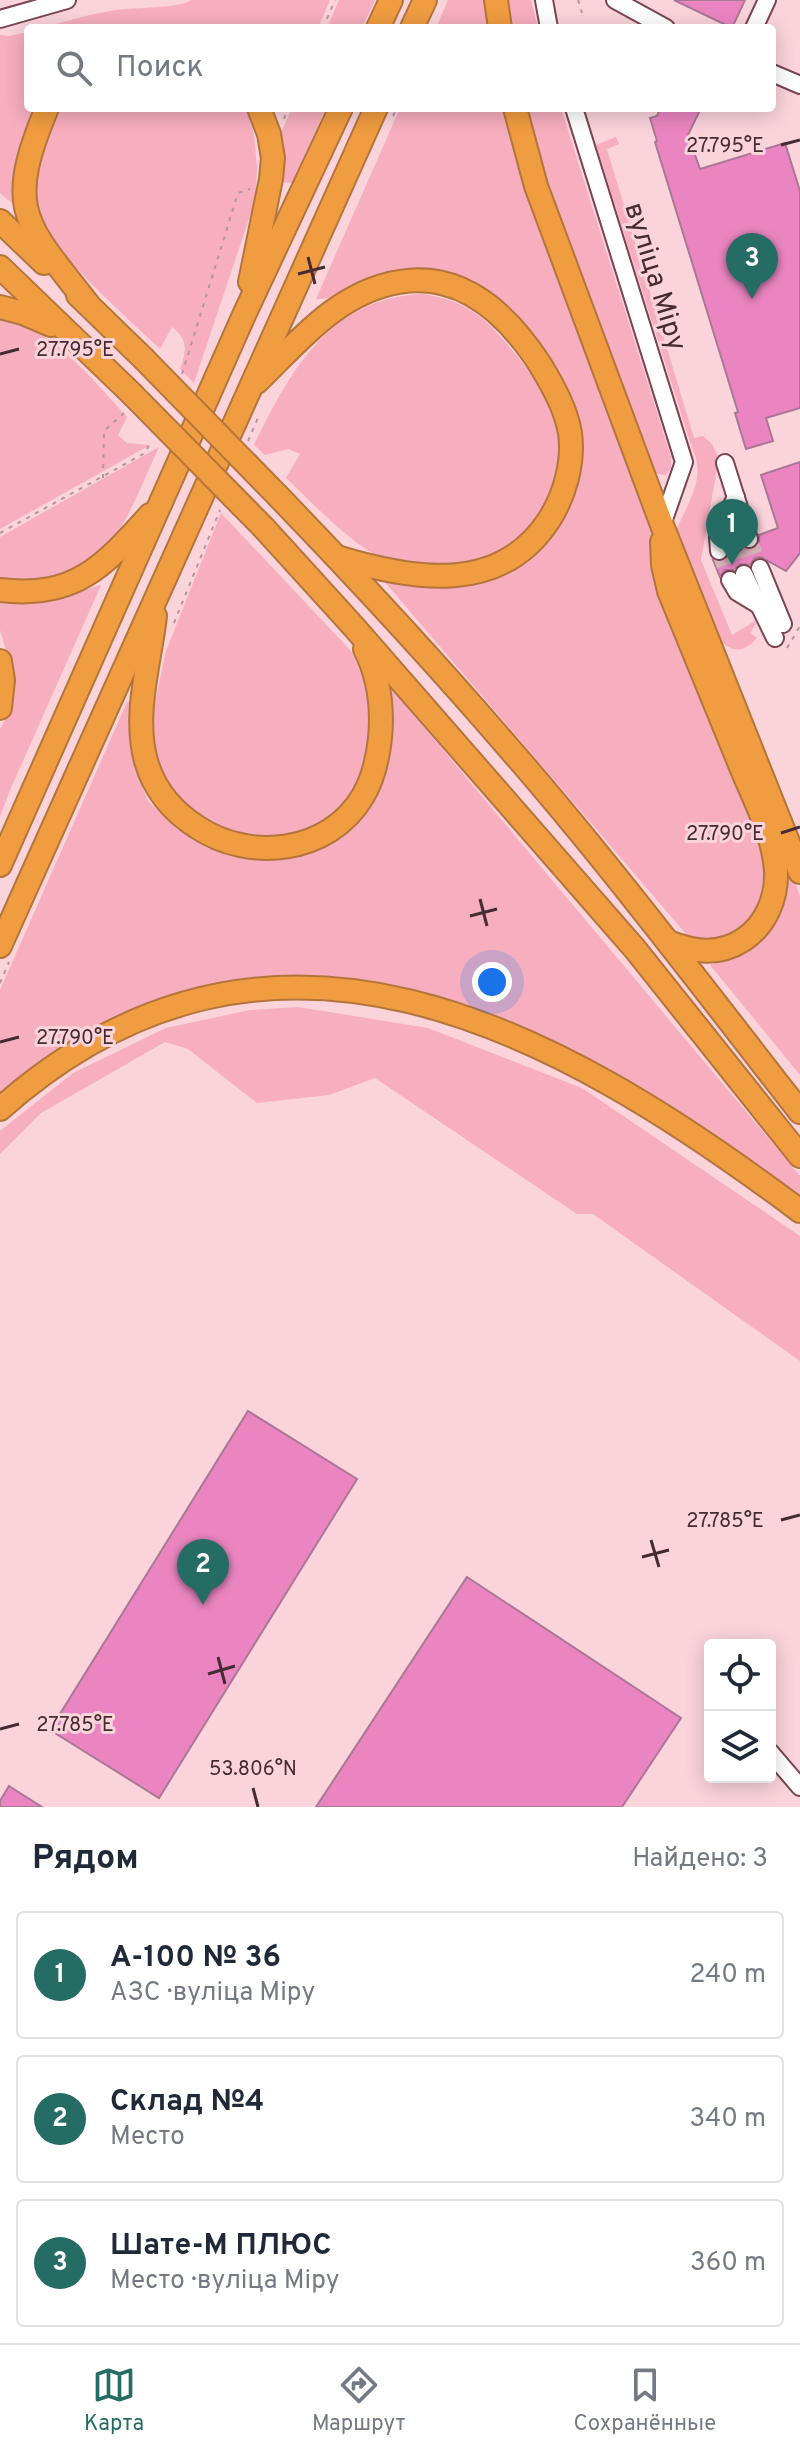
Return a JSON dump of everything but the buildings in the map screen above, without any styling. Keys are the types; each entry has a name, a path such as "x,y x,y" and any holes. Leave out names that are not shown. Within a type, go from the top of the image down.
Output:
{"highway":[{"path":"380,24 391,0"},
{"path":"414,24 425,0"},
{"path":"496,0 499,24"},
{"path":"46,112 23,184 24,202 33,229 88,304"},
{"path":"244,315 273,158 269,134 261,112"},
{"path":"0,865 244,315 339,112"},
{"path":"516,112 536,186 662,525 800,872"},
{"path":"6,951 245,395 383,115"},
{"path":"0,221 143,358 338,557 509,748 668,942 800,1112"},
{"path":"0,267 66,332 128,403 264,528 354,627 635,949 800,1156"},
{"path":"245,395 318,321 358,296 398,282 433,281 463,289 485,301 509,321 550,380 570,433 565,488 555,511 538,536 522,552 492,568 462,575 418,576 338,557"},
{"path":"0,307 23,313 66,332"},
{"path":"0,590 33,591 55,587 77,581 97,570 164,499"},
{"path":"662,525 663,565 669,591 759,811 776,870 775,889 768,913 758,928 746,938 732,946 706,952 668,942"},
{"path":"158,592 141,723 146,759 159,791 174,810 190,823 229,844 253,848 296,845 335,827 363,796 379,752 381,705 378,681 354,627"},
{"path":"0,661 3,680 0,708"},
{"path":"0,1109 56,1063 119,1027 153,1012 206,996 257,988 342,991 404,1001 463,1016 576,1065 682,1126 800,1211"}],"street":[{"path":"0,19 67,0"},
{"path":"544,0 548,24"},
{"path":"615,0 659,24"},
{"path":"756,24 767,0"},
{"path":"776,75 800,85"},
{"name":"вуліца Міру","path":"575,112 684,462 662,525"},
{"path":"725,463 736,497 734,545 725,519 736,497"},
{"path":"745,574 779,631 760,606 737,592 745,574"},
{"path":"776,1759 800,1787"}],"path":[{"path":"325,24 335,0"},
{"path":"578,0 582,13"},
{"path":"269,134 280,127 286,112"},
{"path":"181,375 238,193 254,187"},
{"path":"103,478 104,431 128,403"},
{"path":"247,444 259,415"},
{"path":"0,533 145,453 151,440"},
{"path":"169,633 223,503"},
{"path":"0,983 6,951"}],"shaded area":[{"path":"191,0 330,0 320,24 57,24 124,9"},
{"path":"339,0 375,0 364,24 329,24"},
{"path":"448,0 486,0 489,24 438,24"},
{"path":"509,0 531,0 537,24 511,24"},
{"path":"24,33 24,112 35,112 19,158 14,205 0,193 0,35"},
{"path":"54,112 247,112 254,134 257,168 255,201 194,383 180,369 185,346 181,336 172,327 160,349 88,281 54,240 35,204 34,180"},
{"path":"290,112 324,112 292,183 276,182 279,137"},
{"path":"398,112 507,112 554,267 652,527 653,566 762,844 765,875 759,907 753,918 734,934 710,941 686,934 383,580 455,580 495,574 524,562 550,531 570,495 548,360 536,338 523,321 490,292 450,274 429,269 396,270 337,295 316,299"},
{"path":"528,112 562,112 671,457 671,469 665,475 654,473 534,140"},
{"path":"616,137 619,144 607,149 694,438 703,436 712,444 719,458 701,560 732,635 755,621 750,633 757,638 743,648 734,649 719,639 676,531 694,490 698,470 596,145"},
{"path":"422,294 462,306 493,328 535,381 558,428 560,465 544,510 515,549 469,565 416,566 373,553 334,523 286,478 300,454 288,449 265,455 254,445 299,366 317,343 338,324 362,309 390,299"},
{"path":"0,317 36,331 70,357 127,417 118,435 127,443 150,445 0,529"},
{"path":"159,447 118,532 88,564 68,575 44,581 0,580 0,537"},
{"path":"221,513 352,652 368,690 370,729 365,769 349,801 328,824 294,839 253,840 218,830 189,812 166,783 156,752 152,716 166,651"},
{"path":"101,585 0,816 0,729 12,707 13,688 0,630 0,599 51,597"},
{"path":"387,683 800,1176 800,1202 714,1138 652,1097 567,1051 508,1021 445,999 385,986 327,979 237,979 138,1007 60,1049 0,1095 0,990 127,702 134,698 131,739 135,769 148,801 177,829 207,848 247,857 276,857 359,814"},
{"path":"789,866 800,896 800,1075 710,965 742,950 766,928 781,900"},
{"path":"298,1007 428,1028 582,1088 800,1236 800,1361 593,1214 577,1214 375,1078 329,1095 257,1103 188,1049 165,1042 41,1113 0,1154 0,1131 73,1073 166,1028 250,1010"}],"tunnel":[{"path":"749,539 760,568"},
{"path":"734,544 744,574"},
{"path":"719,551 730,580"}],"place":[{"name":"Шате-М ПЛЮС","path":"752,299"},
{"name":"А-100 № 36","path":"732,565"},
{"name":"Склад №4","path":"203,1605"}]}
